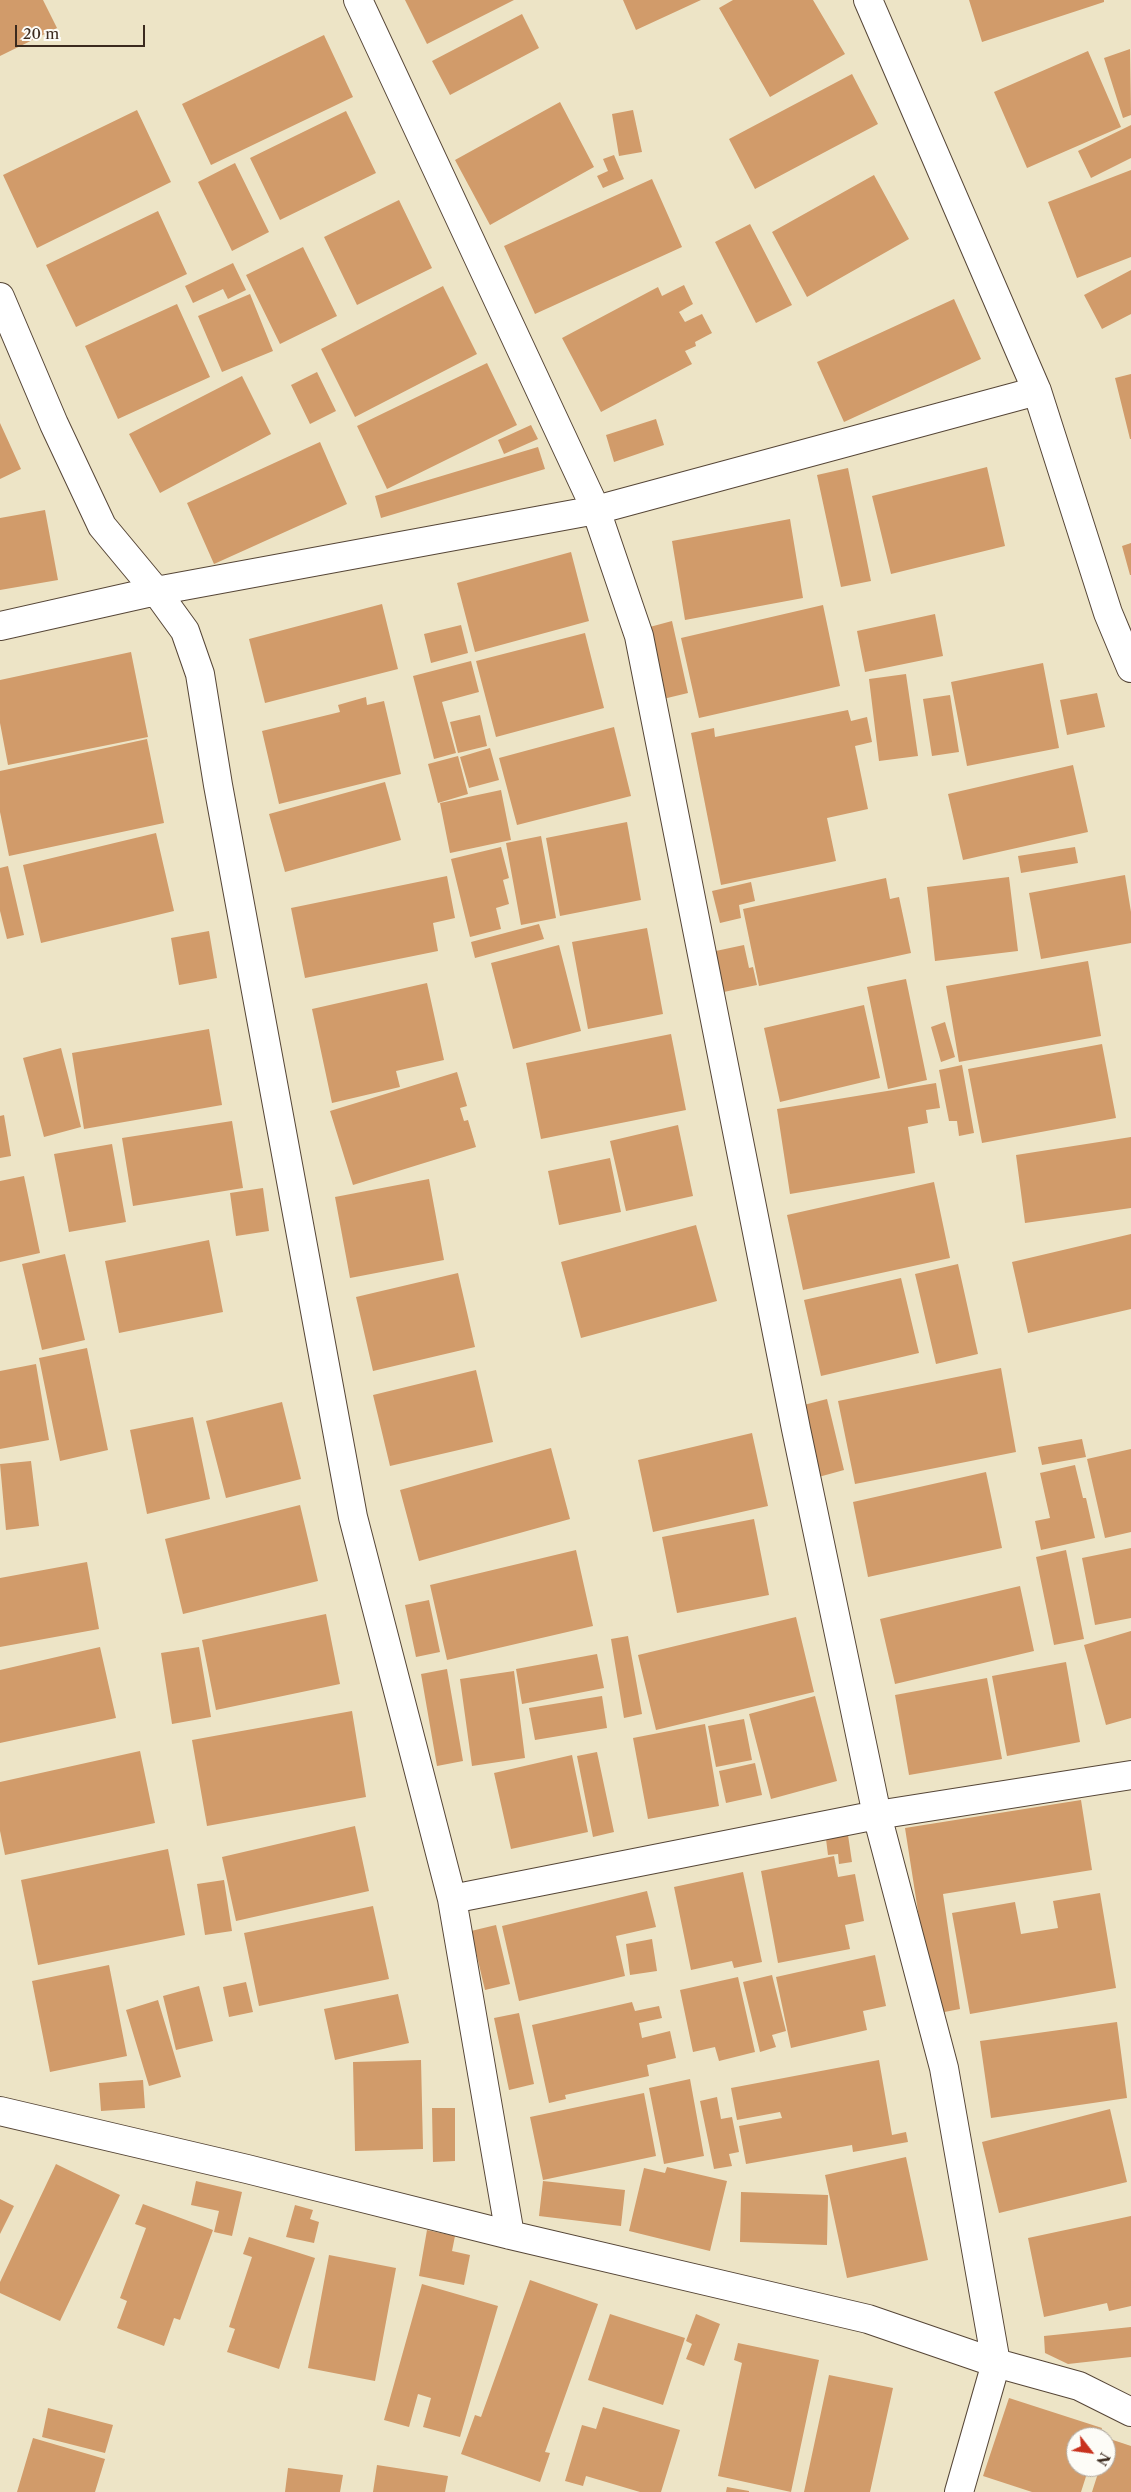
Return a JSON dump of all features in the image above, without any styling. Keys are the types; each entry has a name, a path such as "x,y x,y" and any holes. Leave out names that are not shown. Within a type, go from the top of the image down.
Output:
{"street":[{"path":"358,0 596,510 639,636 796,1429 877,1815 944,2068 996,2362 959,2492"},
{"path":"868,0 1037,391 1108,613 1131,668"},
{"path":"0,297 54,424 102,526 156,591 185,631 200,674 221,805 353,1517 452,1899 510,2235"},
{"path":"0,626 156,591 596,510 1037,391"},
{"path":"452,1899 877,1815 1131,1775"},
{"path":"0,2111 246,2169 510,2235 868,2319 996,2362 1078,2386 1131,2412"}],"building":[{"path":"0,0 43,0 57,28 0,56"},
{"path":"405,0 514,0 427,44"},
{"path":"623,0 701,0 636,30"},
{"path":"733,0 813,0 845,54 770,97 719,8"},
{"path":"969,0 1104,0 1104,2 982,42"},
{"path":"522,14 539,48 450,95 432,61"},
{"path":"324,35 353,97 211,165 182,104"},
{"path":"1130,49 1131,115 1123,118 1104,58"},
{"path":"1088,51 1121,127 1027,168 994,92"},
{"path":"852,74 878,124 755,189 729,139"},
{"path":"560,102 594,167 490,225 455,160"},
{"path":"137,110 171,182 37,248 3,175"},
{"path":"633,110 642,152 619,156 612,114"},
{"path":"346,111 376,173 280,220 250,158"},
{"path":"1131,125 1131,158 1091,178 1078,151"},
{"path":"614,155 624,179 603,188 597,176 608,171 603,159"},
{"path":"235,163 269,232 232,251 198,182"},
{"path":"1131,170 1131,257 1077,278 1048,202"},
{"path":"874,175 909,239 807,297 772,232"},
{"path":"652,179 682,247 535,314 504,246"},
{"path":"399,200 432,268 357,305 324,237"},
{"path":"158,211 187,274 76,327 46,265"},
{"path":"750,224 792,305 756,323 715,242"},
{"path":"303,247 337,316 280,344 246,275"},
{"path":"233,263 246,290 228,299 223,289 193,303 185,286"},
{"path":"1131,270 1131,314 1102,329 1084,295"},
{"path":"684,285 693,304 679,312 685,322 702,314 712,333 695,342 696,346 685,351 692,364 601,412 562,338 658,287 662,296"},
{"path":"443,286 477,354 355,417 321,349"},
{"path":"250,294 273,351 222,372 198,316"},
{"path":"954,299 981,359 844,422 817,362"},
{"path":"177,304 210,377 118,419 85,346"},
{"path":"487,363 517,425 387,489 357,426"},
{"path":"317,372 336,411 310,424 291,385"},
{"path":"1131,374 1131,439 1130,439 1115,378"},
{"path":"242,376 271,434 160,493 129,434"},
{"path":"656,419 664,445 614,462 606,435"},
{"path":"0,423 21,469 0,479"},
{"path":"531,425 538,439 504,454 498,440"},
{"path":"320,442 347,504 214,564 187,503"},
{"path":"538,447 545,469 381,518 375,496"},
{"path":"987,467 1005,546 891,574 872,496"},
{"path":"848,468 871,581 841,587 817,475"},
{"path":"45,510 58,580 0,590 0,518"},
{"path":"790,519 803,598 685,620 672,541"},
{"path":"1131,543 1131,575 1130,575 1122,546"},
{"path":"571,552 589,621 475,652 457,583"},
{"path":"382,604 398,669 265,703 249,639"},
{"path":"823,605 840,686 699,718 681,638"},
{"path":"935,614 943,656 865,672 857,631"},
{"path":"672,621 688,693 663,699 646,628"},
{"path":"461,625 468,653 431,663 424,634"},
{"path":"585,633 604,708 496,737 476,661"},
{"path":"131,652 148,737 8,765 0,723 0,680"},
{"path":"471,661 479,692 442,702 456,753 434,759 413,676"},
{"path":"1043,663 1059,748 967,766 951,682"},
{"path":"906,674 918,756 879,761 869,679"},
{"path":"1097,693 1105,727 1067,735 1060,700"},
{"path":"950,695 959,752 932,756 923,699"},
{"path":"366,697 367,705 384,701 401,774 279,804 262,731 340,712 338,705"},
{"path":"848,710 851,721 867,717 872,742 855,746 868,809 827,818 836,861 721,885 691,733 714,728 715,737"},
{"path":"480,715 487,746 458,753 450,722"},
{"path":"614,727 631,796 517,825 499,758"},
{"path":"147,739 164,823 9,856 0,812 0,771"},
{"path":"490,748 499,780 469,788 460,757"},
{"path":"458,756 468,794 438,803 428,764"},
{"path":"1073,765 1088,832 963,860 948,794"},
{"path":"385,782 401,840 285,872 269,814"},
{"path":"501,790 511,840 450,853 440,803"},
{"path":"627,822 641,900 560,916 546,838"},
{"path":"156,833 174,911 41,943 23,865"},
{"path":"541,836 556,918 521,925 506,843"},
{"path":"501,847 509,878 503,880 509,904 496,908 501,929 470,937 451,859"},
{"path":"1075,847 1078,863 1021,873 1018,856"},
{"path":"8,866 24,935 7,939 0,911 0,868"},
{"path":"1125,875 1131,912 1131,943 1041,959 1029,893"},
{"path":"447,876 455,918 433,923 438,951 305,978 291,908"},
{"path":"1009,877 1018,951 935,961 927,887"},
{"path":"886,878 890,899 899,897 911,953 759,986 743,909"},
{"path":"751,882 755,901 739,905 741,918 720,923 712,891"},
{"path":"539,924 544,939 475,958 471,942"},
{"path":"647,928 663,1014 588,1029 572,942"},
{"path":"209,931 217,978 179,985 171,938"},
{"path":"559,945 581,1031 513,1049 491,963"},
{"path":"744,945 749,968 753,967 757,985 719,993 711,952"},
{"path":"1088,961 1101,1036 959,1062 946,986"},
{"path":"906,979 927,1080 888,1089 867,987"},
{"path":"427,983 444,1060 396,1071 400,1087 332,1103 312,1009"},
{"path":"864,1005 880,1078 780,1102 764,1028"},
{"path":"945,1022 955,1057 941,1062 931,1027"},
{"path":"209,1029 222,1105 84,1129 72,1053"},
{"path":"671,1034 686,1110 541,1139 526,1063"},
{"path":"1102,1044 1116,1118 982,1143 968,1069"},
{"path":"61,1048 81,1127 44,1137 23,1058"},
{"path":"962,1065 974,1133 959,1136 957,1121 949,1121 939,1070"},
{"path":"457,1072 467,1106 460,1108 464,1121 468,1120 476,1147 353,1185 330,1111"},
{"path":"936,1083 940,1108 926,1110 928,1123 908,1127 915,1173 790,1194 777,1109"},
{"path":"4,1115 11,1156 0,1158 0,1116"},
{"path":"232,1121 243,1188 133,1206 122,1138"},
{"path":"678,1125 693,1196 626,1211 610,1141"},
{"path":"1131,1137 1131,1208 1025,1223 1016,1155"},
{"path":"112,1144 126,1222 69,1232 54,1154"},
{"path":"610,1158 621,1212 559,1225 548,1171"},
{"path":"24,1176 40,1253 0,1262 0,1181"},
{"path":"429,1179 444,1260 350,1278 335,1197"},
{"path":"934,1182 950,1258 803,1290 787,1215"},
{"path":"263,1188 269,1231 236,1236 230,1193"},
{"path":"696,1225 717,1301 581,1338 561,1262"},
{"path":"1131,1234 1131,1309 1028,1333 1012,1262"},
{"path":"209,1240 223,1312 119,1333 105,1261"},
{"path":"65,1254 85,1340 42,1350 22,1264"},
{"path":"958,1264 978,1354 936,1364 915,1274"},
{"path":"458,1273 475,1347 373,1371 356,1297"},
{"path":"901,1278 919,1353 821,1376 804,1300"},
{"path":"87,1348 108,1450 60,1461 39,1358"},
{"path":"36,1364 49,1440 0,1449 0,1371"},
{"path":"1001,1368 1016,1452 855,1484 838,1401"},
{"path":"476,1370 493,1442 390,1466 373,1395"},
{"path":"827,1399 844,1470 815,1478 796,1407"},
{"path":"282,1402 301,1479 226,1498 206,1421"},
{"path":"193,1417 210,1499 147,1514 130,1430"},
{"path":"752,1433 768,1506 653,1532 638,1460"},
{"path":"1082,1439 1086,1457 1042,1465 1038,1447"},
{"path":"551,1448 570,1519 419,1561 400,1490"},
{"path":"1131,1449 1131,1532 1105,1538 1087,1459"},
{"path":"31,1461 39,1526 6,1530 0,1464"},
{"path":"1075,1465 1083,1498 1086,1498 1095,1538 1041,1550 1035,1521 1050,1518 1040,1473"},
{"path":"986,1472 1002,1548 868,1577 853,1502"},
{"path":"300,1505 318,1581 183,1614 165,1539"},
{"path":"754,1519 769,1595 677,1613 662,1537"},
{"path":"1131,1548 1131,1618 1095,1625 1082,1558"},
{"path":"576,1550 593,1626 447,1660 430,1585"},
{"path":"1066,1550 1084,1639 1054,1645 1036,1557"},
{"path":"87,1562 99,1629 0,1647 0,1578"},
{"path":"1020,1586 1034,1651 895,1684 880,1619"},
{"path":"429,1600 440,1652 416,1657 405,1605"},
{"path":"326,1614 340,1684 216,1710 202,1640"},
{"path":"796,1617 814,1692 656,1730 638,1655"},
{"path":"1131,1631 1131,1718 1106,1725 1084,1645"},
{"path":"628,1636 642,1714 624,1718 611,1639"},
{"path":"100,1647 116,1718 0,1743 0,1670"},
{"path":"199,1647 211,1717 172,1724 161,1653"},
{"path":"597,1654 604,1688 522,1704 516,1669"},
{"path":"1066,1662 1080,1742 1007,1756 992,1676"},
{"path":"447,1669 463,1761 437,1766 421,1674"},
{"path":"514,1671 525,1758 472,1766 460,1679"},
{"path":"987,1678 1002,1759 909,1775 895,1695"},
{"path":"602,1696 607,1728 535,1740 529,1708"},
{"path":"815,1696 837,1781 771,1799 749,1714"},
{"path":"352,1711 366,1797 207,1826 192,1740"},
{"path":"744,1719 752,1760 716,1767 708,1726"},
{"path":"705,1724 719,1806 648,1819 633,1738"},
{"path":"140,1751 155,1823 5,1855 0,1831 0,1782"},
{"path":"597,1752 614,1832 593,1837 577,1756"},
{"path":"572,1755 588,1832 511,1849 494,1773"},
{"path":"755,1763 762,1795 726,1803 719,1771"},
{"path":"1081,1800 1092,1870 943,1894 960,2009 934,2014 905,1828"},
{"path":"355,1826 369,1891 236,1921 222,1857"},
{"path":"848,1835 852,1862 839,1864 838,1854 828,1855 826,1839"},
{"path":"168,1849 185,1935 38,1965 21,1880"},
{"path":"834,1856 838,1877 855,1874 864,1921 845,1925 850,1949 778,1963 761,1871"},
{"path":"743,1872 762,1962 734,1968 732,1961 691,1970 674,1887"},
{"path":"224,1880 232,1931 205,1935 197,1884"},
{"path":"647,1891 656,1927 616,1936 625,1976 519,2001 502,1926"},
{"path":"1100,1893 1116,1988 970,2014 952,1913 1015,1902 1021,1934 1058,1928 1053,1901"},
{"path":"373,1906 389,1979 259,2006 244,1933"},
{"path":"496,1925 510,1984 485,1990 471,1931"},
{"path":"652,1939 657,1971 630,1975 626,1944"},
{"path":"875,1955 886,2006 863,2011 867,2030 791,2048 776,1977"},
{"path":"109,1965 127,2056 50,2072 32,1981"},
{"path":"772,1975 786,2031 772,2035 776,2047 760,2052 743,1982"},
{"path":"738,1977 755,2052 719,2061 715,2047 693,2052 680,1990"},
{"path":"246,1982 253,2012 229,2017 223,1987"},
{"path":"199,1986 213,2041 176,2050 163,1996"},
{"path":"398,1994 409,2043 335,2060 324,2009"},
{"path":"158,2000 181,2077 149,2086 126,2010"},
{"path":"632,2002 635,2011 659,2006 662,2018 639,2023 642,2038 670,2031 676,2058 647,2065 649,2076 565,2095 566,2099 549,2103 532,2025"},
{"path":"519,2013 534,2084 509,2090 494,2018"},
{"path":"1117,2022 1127,2098 991,2118 980,2041"},
{"path":"421,2060 423,2149 355,2151 353,2062"},
{"path":"879,2060 892,2135 906,2132 908,2142 853,2152 852,2145 746,2164 739,2126 782,2118 780,2112 737,2120 731,2088"},
{"path":"690,2079 704,2156 664,2164 649,2088"},
{"path":"143,2080 145,2108 101,2111 99,2083"},
{"path":"644,2093 656,2156 543,2180 530,2117"},
{"path":"717,2097 721,2119 732,2117 739,2152 729,2154 732,2166 714,2169 700,2101"},
{"path":"432,2108 455,2108 455,2161 433,2162"},
{"path":"1110,2109 1127,2182 999,2213 982,2142"},
{"path":"906,2157 928,2260 847,2278 825,2175"},
{"path":"56,2164 120,2195 60,2321 0,2293 0,2282"},
{"path":"667,2167 727,2181 710,2251 629,2231 644,2168 665,2173"},
{"path":"196,2181 242,2192 232,2236 214,2232 219,2211 191,2205"},
{"path":"543,2181 625,2190 621,2226 539,2216"},
{"path":"741,2192 828,2195 827,2245 740,2242"},
{"path":"0,2199 14,2206 0,2234"},
{"path":"143,2204 213,2230 180,2320 174,2318 164,2346 117,2328 127,2301 120,2298 146,2228 135,2224"},
{"path":"295,2205 313,2210 310,2219 319,2222 314,2243 286,2237"},
{"path":"1131,2216 1131,2306 1109,2311 1107,2303 1044,2317 1028,2238"},
{"path":"427,2230 455,2236 452,2251 470,2255 464,2285 419,2276"},
{"path":"249,2237 315,2258 279,2369 227,2352 235,2329 229,2327 252,2257 243,2254"},
{"path":"329,2255 396,2268 375,2381 308,2368"},
{"path":"530,2280 598,2304 545,2452 550,2453 540,2482 461,2454 475,2415 481,2417"},
{"path":"422,2284 498,2306 460,2437 423,2427 431,2398 418,2394 409,2427 384,2420"},
{"path":"610,2314 685,2338 663,2405 588,2380"},
{"path":"696,2314 720,2324 704,2366 686,2359 692,2344 686,2341"},
{"path":"1131,2327 1131,2357 1068,2364 1045,2353 1044,2336"},
{"path":"738,2343 819,2360 791,2492 718,2476 742,2363 734,2360"},
{"path":"829,2375 893,2388 870,2492 804,2492"},
{"path":"1009,2398 1099,2427 1066,2427 1066,2477 1086,2477 1081,2492 1032,2492 983,2476"},
{"path":"603,2407 680,2430 661,2492 640,2492 586,2476 583,2486 565,2481 582,2425 596,2429"},
{"path":"48,2408 113,2425 105,2453 42,2437"},
{"path":"33,2438 105,2459 95,2492 17,2492"},
{"path":"1116,2441 1131,2446 1131,2492 1092,2492 1097,2477 1116,2477"},
{"path":"377,2465 448,2476 445,2492 373,2492"},
{"path":"288,2468 343,2475 340,2492 285,2492"},
{"path":"727,2487 749,2491 749,2492 726,2492"}]}
